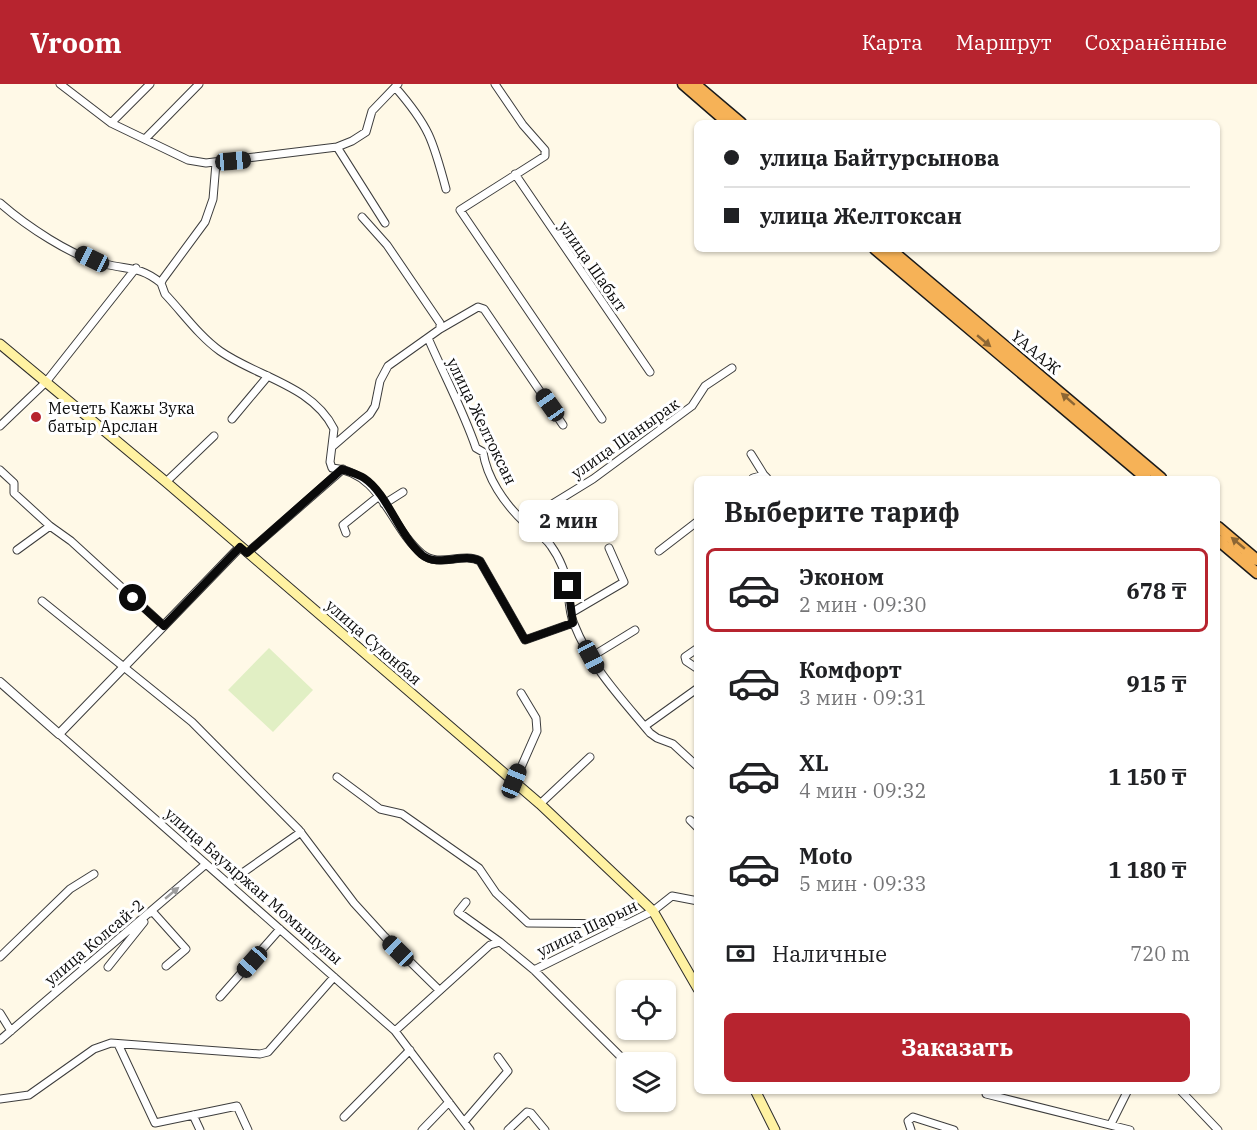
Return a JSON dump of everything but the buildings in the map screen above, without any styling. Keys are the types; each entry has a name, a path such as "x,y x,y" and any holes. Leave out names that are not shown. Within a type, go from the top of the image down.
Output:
{"highway":[{"path":"683,84 725,120"},
{"path":"695,84 737,120"},
{"name":"ҮАААЖ","path":"879,252 1144,476"},
{"name":"ҮАААЖ","path":"894,252 1159,476"},
{"path":"1220,529 1257,560"},
{"path":"1220,542 1257,573"}],"main road":[{"name":"улица Суюнбая","path":"0,344 166,482 540,804 652,911 694,982"},
{"path":"757,1094 775,1130"}],"street":[{"path":"60,84 111,123 188,160 216,163 337,147 352,141 366,132 372,111 397,86 423,120 432,139 446,189"},
{"path":"111,123 150,84"},
{"path":"145,139 199,84"},
{"path":"495,84 523,125 545,150 545,156 460,210 602,419"},
{"path":"337,147 385,223"},
{"path":"161,283 205,222 213,199 216,163"},
{"name":"улица Шабыт","path":"515,174 650,372"},
{"path":"0,203 60,243 92,259 105,265 136,268 161,283 165,294 217,349 292,387 310,400 332,425 335,434 332,468 342,469 363,478 379,496 398,528 429,559 472,558 480,561 525,640 573,623"},
{"path":"362,217 394,255 440,323 440,329"},
{"path":"0,426 46,382 136,268"},
{"path":"333,446 370,414 375,406 380,381 388,366 397,357 478,307 484,309 563,425"},
{"name":"улица Желтоксан","path":"428,338 450,390 466,418 476,448 483,452 486,468 494,484 524,522 552,546 568,586 573,623 591,657 614,693 645,726 657,738 673,744 694,763"},
{"name":"улица Шанырак","path":"524,522 593,479 674,420 692,406 705,386 732,368"},
{"path":"232,419 268,376"},
{"path":"166,482 214,436"},
{"path":"751,454 765,476"},
{"path":"59,735 164,626 244,550 342,469"},
{"path":"0,470 14,483 14,493 50,526 71,541 164,626"},
{"path":"384,504 403,492"},
{"path":"346,533 343,525 379,496"},
{"path":"659,551 694,524"},
{"path":"17,550 50,526"},
{"path":"571,613 624,582 609,548"},
{"path":"42,601 192,722 301,832 354,903 439,990"},
{"path":"591,657 635,630"},
{"path":"694,651 685,657 686,661 694,666"},
{"name":"улица Бауыржан Момышулы","path":"0,682 396,1031 470,1130"},
{"path":"645,726 694,691"},
{"path":"514,781 537,730 536,718 521,693"},
{"path":"540,804 590,757"},
{"path":"338,777 380,809 402,814 479,868 496,893 528,924 627,924"},
{"path":"690,820 694,824"},
{"path":"228,883 301,832"},
{"name":"улица Колсай-2","path":"0,1040 207,864"},
{"path":"0,957 70,889 94,874"},
{"name":"улица Шарын","path":"534,970 652,911 672,896 694,900"},
{"path":"466,902 458,912 534,970 616,1052"},
{"path":"108,967 152,911 186,950 166,966"},
{"path":"220,997 280,929"},
{"path":"396,1031 490,945 500,942"},
{"path":"0,944 6,950"},
{"path":"0,1099 29,1095 94,1049 118,1044 260,1054 268,1052 334,977"},
{"path":"0,1013 11,1031"},
{"path":"118,1044 155,1123 237,1106 248,1130"},
{"path":"344,1117 410,1050"},
{"path":"464,1122 508,1071 498,1057"},
{"path":"994,1094 1127,1129"},
{"path":"1111,1124 1126,1094"},
{"path":"1184,1094 1218,1130"},
{"path":"422,1130 449,1102"},
{"path":"508,1130 526,1112 531,1113 545,1130"},
{"path":"193,1115 200,1130"},
{"path":"910,1130 908,1120 915,1118 954,1130"}],"green space":[{"path":"269,648 313,690 273,732 228,690"}],"place":[{"name":"Мечеть Кажы Зука батыр Арслан","path":"36,417"}],"route":[{"path":"133,598 164,626 240,547 247,553 342,469 363,478 374,488 398,528 429,559 472,558 480,561 523,639 527,641 573,623 568,586"}]}
